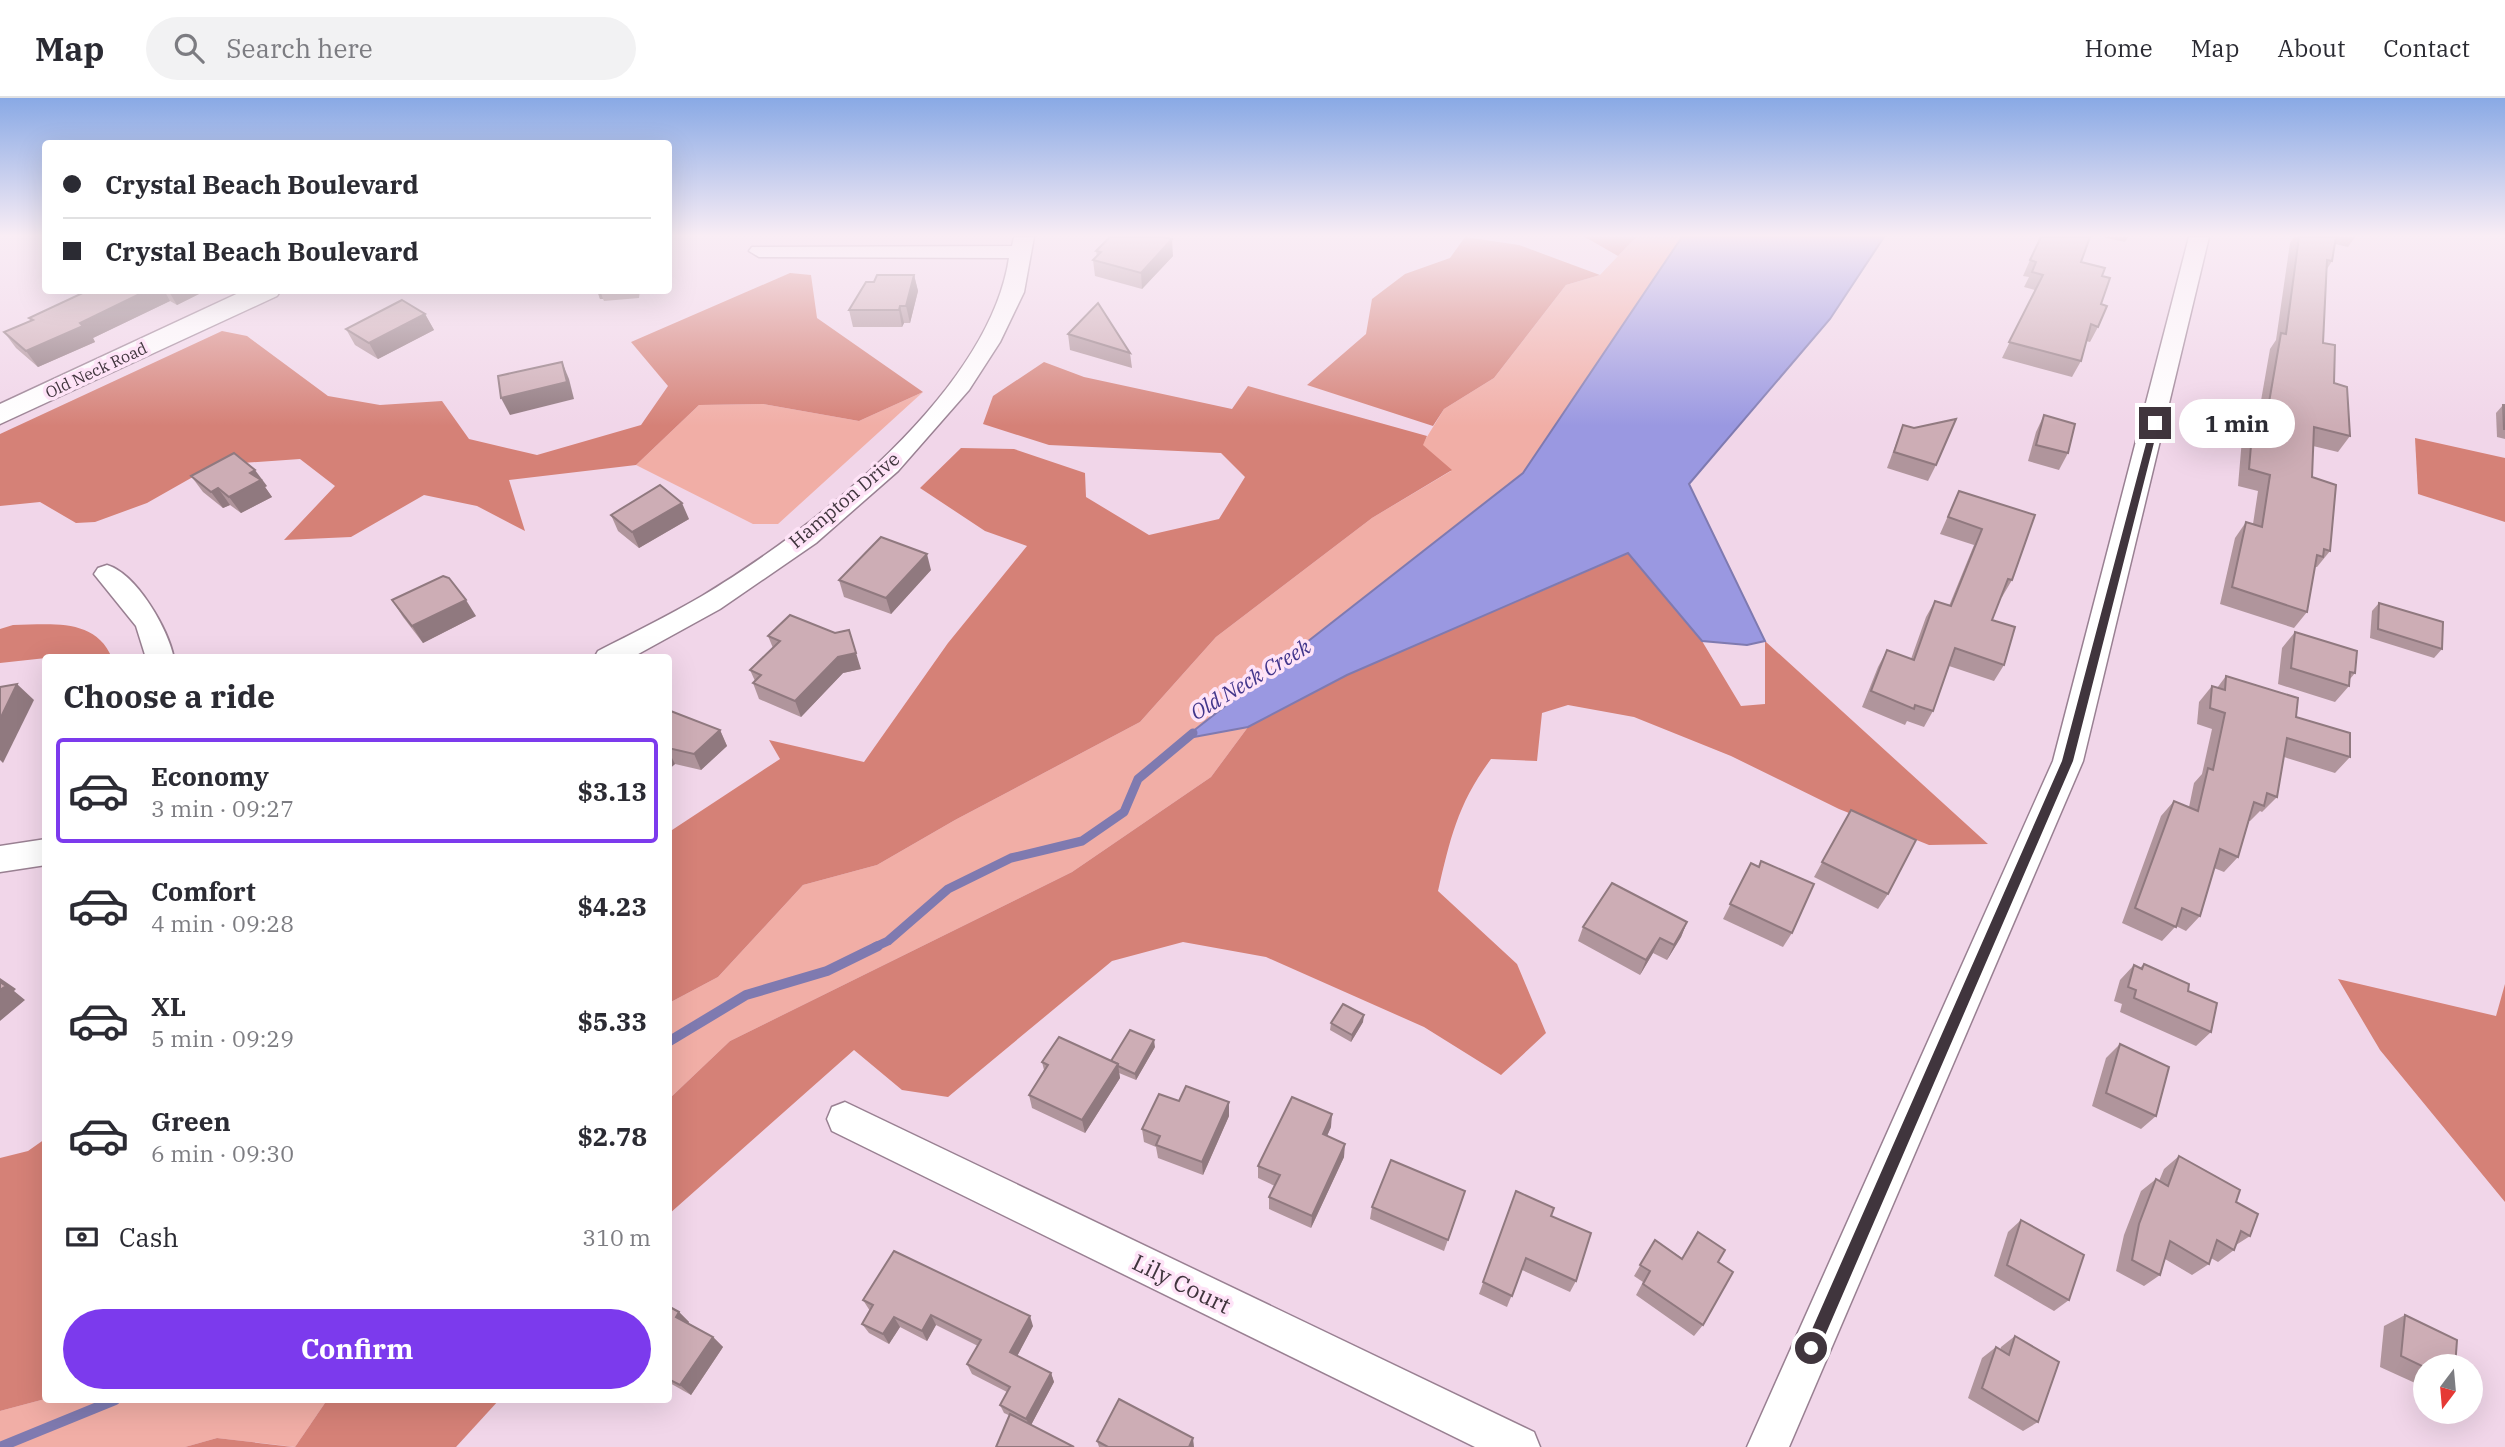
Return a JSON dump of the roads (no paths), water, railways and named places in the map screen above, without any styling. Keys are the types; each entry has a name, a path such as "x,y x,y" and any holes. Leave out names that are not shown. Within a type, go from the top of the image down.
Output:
{"street":[{"name":"Old Neck Road","path":"0,415 247,300"},
{"name":"Hampton Drive","path":"615,654 725,594 829,519 895,459 988,345 1010,300"},
{"path":"1768,1447 2068,761 2184,300"},
{"path":"107,574 139,609 160,654"},
{"path":"0,859 42,853"},
{"name":"Lily Court","path":"845,1119 1520,1447"}],"waterway":[{"name":"Old Neck Creek","path":"875,947 888,941 948,889 1011,858 1082,841 1124,812 1138,779 1193,733"},
{"name":"Old Neck Creek","path":"672,1040 746,995 827,971 878,946"},
{"name":"Old Neck Creek","path":"0,1447 108,1403"}]}
